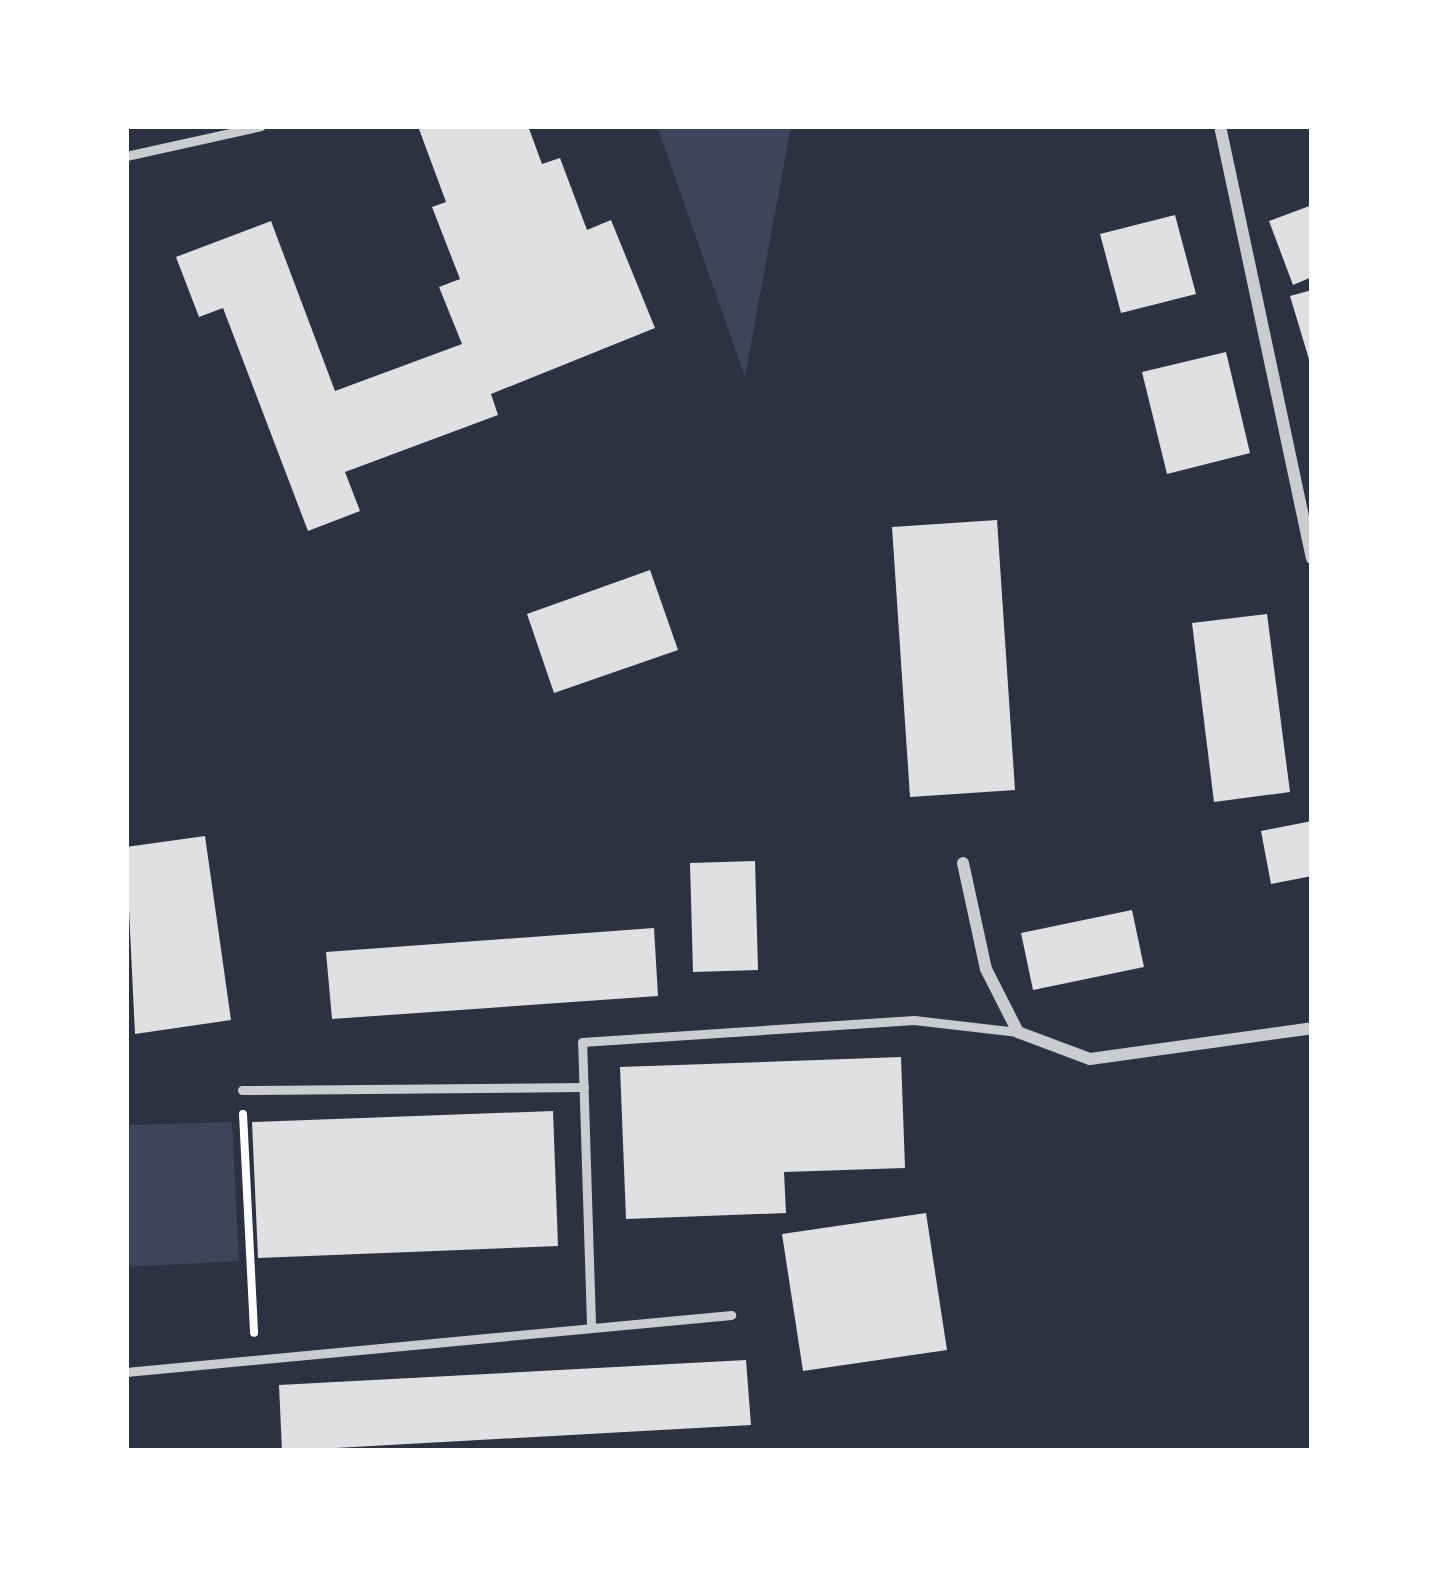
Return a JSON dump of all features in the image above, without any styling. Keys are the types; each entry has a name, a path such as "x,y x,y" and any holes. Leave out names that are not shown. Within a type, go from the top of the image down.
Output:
{"street":[{"path":"1220,126 1312,558"},
{"path":"963,863 986,969 1018,1032 1090,1059 1312,1028"}],"lane":[{"path":"126,156 261,126"},
{"path":"591,1324 582,1042 914,1020 1018,1032"},
{"path":"242,1090 584,1087"},
{"path":"126,1372 591,1324 731,1315"}],"path":[{"path":"242,1090 255,1358"}],"shaded area":[{"path":"657,126 791,126 745,377"},
{"path":"232,1122 239,1261 126,1267 126,1125"}],"building":[{"path":"378,126 528,126 542,164 560,158 587,230 611,220 655,328 491,394 498,415 345,472 360,511 308,531 223,308 199,317 176,257 271,221 335,391 462,344 439,287 460,279 432,207 446,202 419,129"},
{"path":"1312,205 1312,277 1293,285 1269,221"},
{"path":"1175,215 1196,294 1121,313 1100,234"},
{"path":"1312,290 1312,366 1311,366 1290,296"},
{"path":"1226,352 1250,453 1167,474 1142,372"},
{"path":"997,520 1015,790 910,797 892,527"},
{"path":"650,570 678,650 554,693 527,614"},
{"path":"1267,614 1290,792 1214,802 1192,623"},
{"path":"1312,821 1312,876 1271,884 1261,831"},
{"path":"205,836 231,1020 135,1034 126,847"},
{"path":"755,861 758,970 693,972 690,863"},
{"path":"1132,910 1144,967 1033,990 1021,933"},
{"path":"654,928 658,996 332,1019 326,952"},
{"path":"901,1057 905,1168 784,1172 786,1213 626,1219 620,1067"},
{"path":"553,1111 558,1246 258,1258 252,1122"},
{"path":"926,1213 947,1350 803,1371 782,1234"},
{"path":"746,1360 751,1425 282,1451 279,1385"}]}
